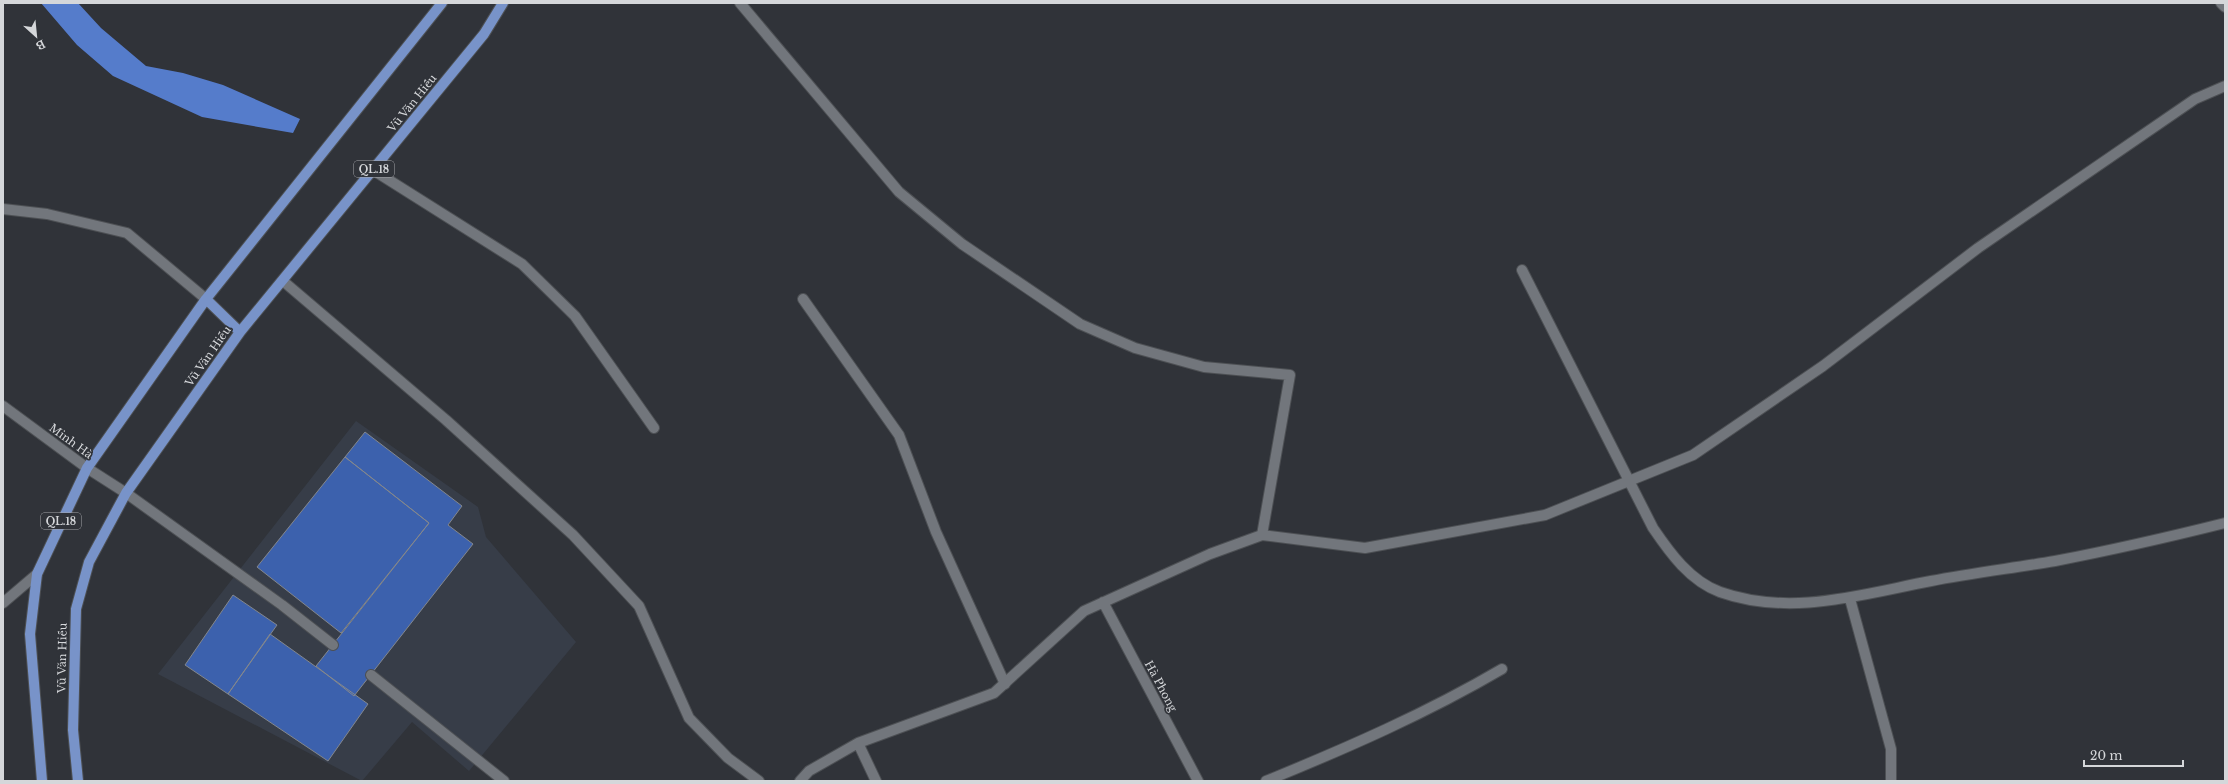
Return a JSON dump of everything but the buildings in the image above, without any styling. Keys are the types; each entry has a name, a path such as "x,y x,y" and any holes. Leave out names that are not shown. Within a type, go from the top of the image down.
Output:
{"main road":[{"name":"QL.18","path":"42,781 30,634 38,574 87,468 206,299 442,3"},
{"name":"Vũ Văn Hiếu","path":"78,781 73,730 76,609 90,562 126,493 240,332 484,34 503,3"},
{"path":"206,299 240,332"}],"street":[{"path":"740,3 899,192 962,244 1073,320 1135,348 1204,367 1290,375 1262,535"},
{"path":"2221,3 2225,7"},
{"path":"800,781 808,771 858,743 994,693 1084,611 1210,554 1262,535 1365,548 1545,515 1693,455 1823,366 1978,248 2195,99 2225,86"},
{"path":"373,170 522,264 575,316 654,428"},
{"path":"3,209 47,214 127,233 206,299"},
{"path":"1522,270 1653,528 1671,555 1687,572 1719,592 1752,600 1794,603 1850,599 1931,581 2062,559 2225,523"},
{"path":"283,281 446,420 573,535 639,606 689,718 728,758 759,781"},
{"path":"803,299 899,435 936,532 1005,684"},
{"name":"Minh Hà","path":"3,406 87,468 126,493 282,605 332,645"},
{"path":"3,603 38,574"},
{"path":"1850,599 1891,750 1891,781"},
{"name":"Hà Phong","path":"1103,602 1198,781"},
{"path":"1266,781 1326,756 1454,697 1502,669"},
{"path":"370,675 504,781"},
{"path":"858,743 876,781"}],"shaded area":[{"path":"356,421 478,507 486,537 576,642 469,771 412,722 362,781 158,674"}],"water":[{"path":"41,3 78,3 101,28 146,66 183,73 223,85 300,119 293,133 202,117 113,76 77,45"}]}
